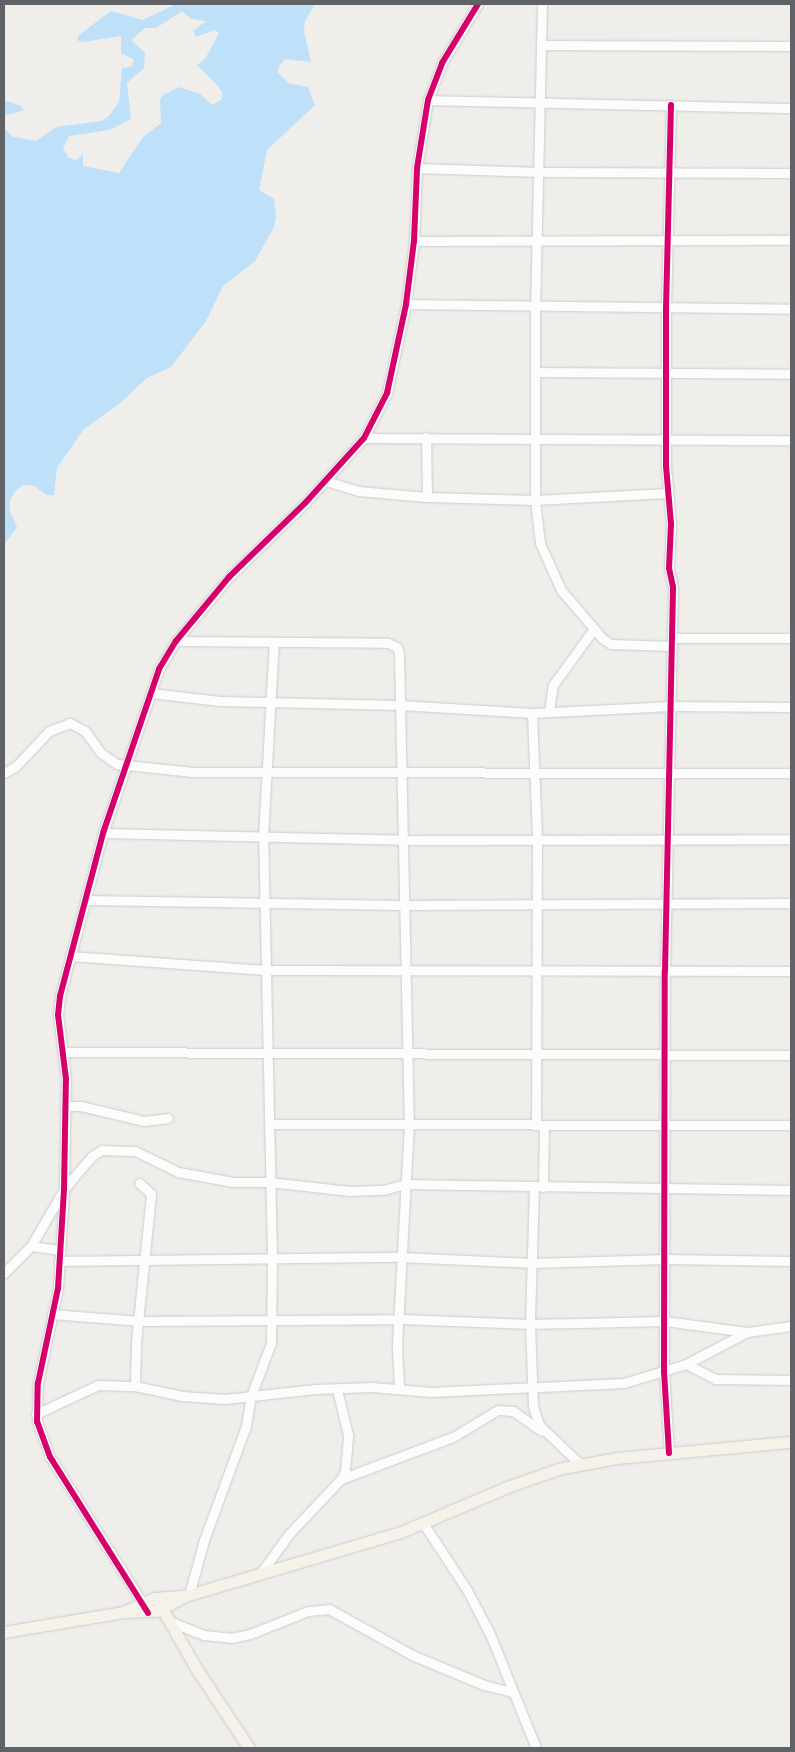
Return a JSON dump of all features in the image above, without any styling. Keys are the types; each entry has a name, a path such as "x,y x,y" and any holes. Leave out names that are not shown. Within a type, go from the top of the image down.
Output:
{"main road":[{"path":"4,1632 122,1612 148,1613 187,1595 423,1523 507,1487 580,1464 669,1453 791,1442"},
{"path":"122,1612 143,1601 156,1597 187,1595"},
{"path":"156,1597 169,1621 249,1748"}],"street":[{"path":"148,1613 143,1601 50,1457 42,1441 36,1414 38,1383 52,1314 60,1250 66,1106 64,1052 58,1015 70,956 103,833 159,670 176,642 229,577 326,481 364,438 393,374 406,304 414,241 417,168 428,100 442,63 478,4"},
{"path":"542,4 542,105 535,306 537,441 535,500 540,543 546,564 562,590 592,630 611,644 791,638"},
{"path":"541,45 791,46"},
{"path":"428,100 542,105 671,105 791,108"},
{"path":"669,1453 664,1372 666,1259 664,1126 665,972 672,642 666,441 667,241 671,105"},
{"path":"417,168 670,174 791,173"},
{"path":"414,241 791,240"},
{"path":"406,304 666,309 791,309"},
{"path":"536,372 791,374"},
{"path":"364,438 426,437 537,441 791,440"},
{"path":"426,437 427,497"},
{"path":"326,481 358,491 427,497 535,500 668,493"},
{"path":"549,712 553,685 592,630"},
{"path":"176,642 388,643 396,647 400,704 404,840 402,905 403,971 409,1123 401,1257 401,1319 397,1346 398,1389"},
{"path":"187,1595 204,1540 246,1426 251,1396 269,1353 272,1320 272,1257 266,1052 266,903 263,837 268,703 274,643"},
{"path":"151,693 268,703 400,704 532,713 670,706 791,707"},
{"path":"532,713 538,838 537,1054 540,1124 539,1187 530,1324 530,1387 535,1414 546,1434"},
{"path":"4,773 16,766 49,731 64,723 78,726 109,760 125,766 193,772 401,770 791,773"},
{"path":"103,833 404,840 538,838 791,839"},
{"path":"85,900 402,905 791,902"},
{"path":"70,956 265,970 791,971"},
{"path":"64,1052 266,1052 406,1056 537,1054 791,1055"},
{"path":"66,1106 81,1106 144,1121 168,1118"},
{"path":"269,1124 791,1125"},
{"path":"4,1273 31,1246 64,1189 92,1156 102,1150 141,1152 178,1172 233,1182 269,1182 361,1192 406,1184 791,1190"},
{"path":"135,1386 151,1194 138,1183"},
{"path":"31,1246 60,1250"},
{"path":"59,1261 272,1257 401,1257 533,1263 666,1259 791,1260"},
{"path":"52,1314 140,1320 401,1319 530,1324 665,1321 746,1332 791,1326"},
{"path":"36,1414 88,1388 135,1386 201,1399 251,1396 292,1390 337,1390 372,1387 431,1392 624,1384 686,1364 746,1332"},
{"path":"686,1364 715,1379 791,1380"},
{"path":"337,1390 348,1435 346,1464 341,1480"},
{"path":"260,1574 289,1534 341,1480 404,1453 453,1437 498,1410 513,1411 546,1434 580,1464"},
{"path":"423,1523 481,1615 536,1748"},
{"path":"169,1621 204,1635 231,1638 250,1634 308,1611 330,1609 412,1655 484,1685 513,1692"}],"water":[{"path":"176,4 315,4 305,21 304,31 311,62 285,59 279,66 278,73 290,84 308,87 315,105 267,150 259,190 274,199 276,216 274,227 255,261 223,286 206,321 171,367 147,378 120,403 83,430 57,468 54,495 47,495 34,486 24,485 16,490 10,500 10,512 17,527 4,545 4,128 13,137 36,141 56,127 102,121 109,116 119,102 122,68 131,67 134,60 121,53 121,36 82,42 77,40 79,35 111,11 143,20","holes":["182,11 191,19 206,21 193,31 196,37 215,30 219,33 205,59 197,65 222,92 222,99 212,105 200,94 179,87 163,95 160,100 161,123 143,137 119,173 83,166 83,155 76,160 69,158 63,149 69,136 109,130 131,119 127,83 144,68 145,53 131,40 145,28 156,28"]},
{"path":"4,100 21,106 24,110 4,116"}],"cycle path":[{"path":"148,1613 50,1457 37,1422 38,1383 58,1288 64,1189 66,1079 58,1015 60,996 103,833 159,669 176,641 229,577 306,502 364,438 387,393 406,304 414,241 417,168 428,100 442,63 478,4"},
{"path":"669,1453 664,1372 665,971 673,587 669,568 671,524 666,466 666,309 671,105"}]}
